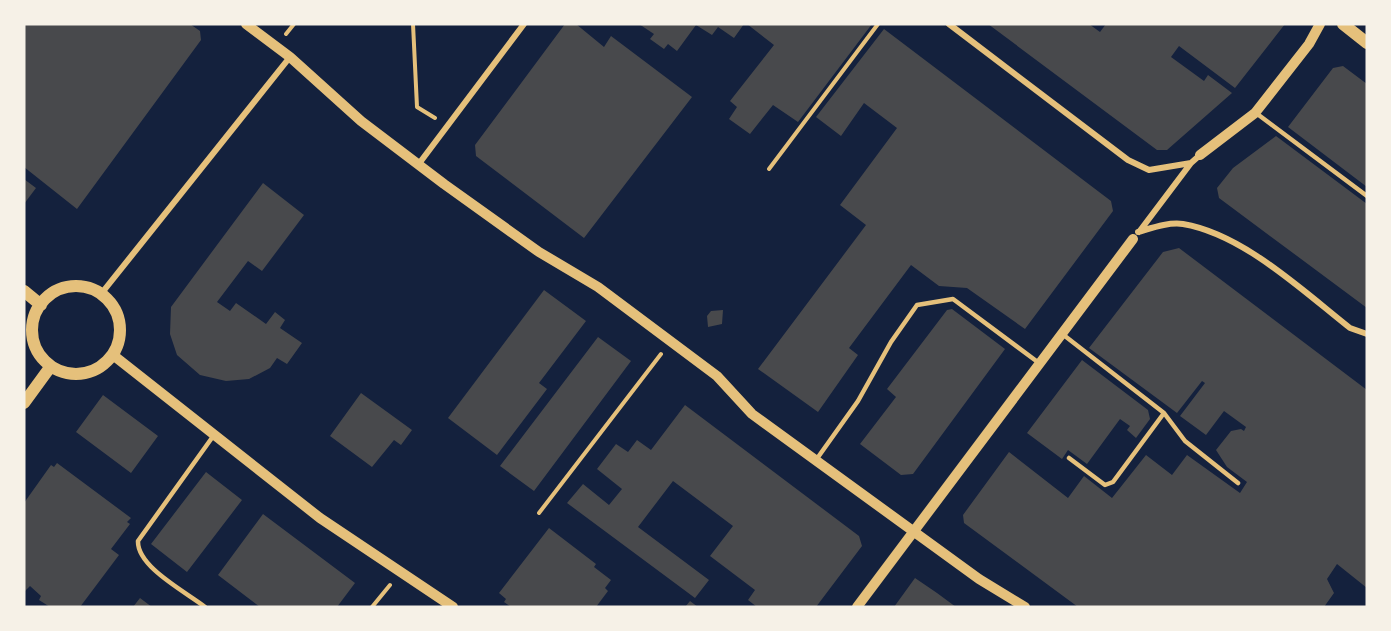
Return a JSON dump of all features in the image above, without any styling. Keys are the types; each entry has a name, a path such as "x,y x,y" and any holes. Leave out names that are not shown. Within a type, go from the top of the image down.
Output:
{"main road":[{"path":"1342,24 1367,43"},
{"path":"73,285 87,286 101,294 118,315 120,329 112,355 101,367 88,372 63,373 51,366 41,356 34,342 33,328 41,305 50,295 73,285"},
{"path":"24,291 41,305"},
{"path":"24,404 51,366"}],"street":[{"path":"246,24 290,57 361,121 418,165 503,228 598,287 669,343 708,369 752,414 979,579 1025,607"},
{"path":"418,165 524,24"},
{"path":"949,24 1128,160 1149,170 1191,164"},
{"path":"857,607 1061,333 1191,164 1256,113 1309,44 1320,24"},
{"path":"101,294 290,57"},
{"path":"1135,236 1156,227 1182,224 1249,249 1350,328 1367,334"},
{"path":"112,355 320,518 453,607"}],"lane":[{"path":"1256,113 1367,196"},
{"path":"816,460 858,401 891,342 917,305 953,298 1039,363"},
{"path":"1061,333 1164,413 1185,441 1238,483"},
{"path":"1069,458 1105,484 1113,482 1164,413"},
{"path":"205,607 153,569 140,555 138,541 215,434"}],"path":[{"path":"413,24 417,107 448,126"},
{"path":"769,169 878,24"},
{"path":"538,513 669,343"},
{"path":"372,607 402,571"}],"building":[{"path":"24,24 190,24 200,31 201,40 77,209 24,167"},
{"path":"565,24 576,24 604,47 611,36 692,97 584,238 476,156 475,145"},
{"path":"639,24 744,24 734,38 718,27 712,35 696,25 677,51 668,44 664,49 650,39 654,34"},
{"path":"747,24 872,24 798,122 773,105 750,134 729,119 737,107 730,101 774,45"},
{"path":"988,24 1089,24 1100,32 1106,24 1285,24 1235,88 1179,46 1171,57 1204,81 1208,75 1232,93 1167,150 1157,150"},
{"path":"884,29 1111,201 1113,211 1025,329 967,288 939,286 911,265 849,348 858,355 818,412 758,369 866,225 840,205 897,128 864,103 841,136 816,117"},
{"path":"1343,66 1367,84 1367,187 1288,127 1333,68"},
{"path":"1276,136 1367,204 1367,308 1219,198 1217,188 1233,168"},
{"path":"24,179 36,188 24,204"},
{"path":"263,183 304,215 262,271 248,261 217,302 230,311 236,303 266,324 275,312 285,320 280,328 302,343 287,364 277,358 270,368 249,379 226,381 200,375 177,355 170,334 171,307"},
{"path":"1179,248 1367,390 1367,588 1337,564 1327,579 1334,593 1324,607 1078,607 964,523 963,515 1009,452 1068,498 1084,476 1112,498 1146,455 1172,475 1187,455 1240,493 1247,482 1227,467 1216,450 1231,431 1241,429 1244,431 1246,427 1224,411 1206,435 1180,416 1205,383 1202,381 1177,413 1089,348 1163,252"},
{"path":"544,290 586,321 539,383 547,389 497,455 448,418"},
{"path":"952,309 1005,349 913,474 901,475 860,444 896,397 887,389 947,310"},
{"path":"723,310 722,324 708,327 707,316 711,311"},
{"path":"598,337 631,361 534,491 500,466"},
{"path":"1082,360 1148,410 1150,419 1136,438 1127,430 1130,426 1120,419 1087,464 1068,450 1062,459 1027,433"},
{"path":"361,393 412,430 401,445 394,440 372,467 330,436"},
{"path":"103,395 158,436 131,473 76,432"},
{"path":"685,405 859,536 862,546 816,607 757,607 748,600 755,590 710,556 733,526 673,481 638,527 709,580 695,598 567,503 583,484 609,505 622,489 597,469 616,444 628,452 637,440 651,450"},
{"path":"57,463 131,518 127,522 130,524 111,549 119,555 80,607 50,607 39,600 41,596 30,586 24,592 24,503 51,465 54,467"},
{"path":"206,472 242,500 187,572 151,544"},
{"path":"263,514 355,583 337,607 260,607 218,575"},
{"path":"549,528 596,564 594,567 611,580 605,588 608,591 596,607 511,607 504,602 506,599 499,593"},
{"path":"915,578 937,593 956,607 894,607"},
{"path":"140,598 152,607 133,607"},
{"path":"690,601 698,607 685,607"}]}
